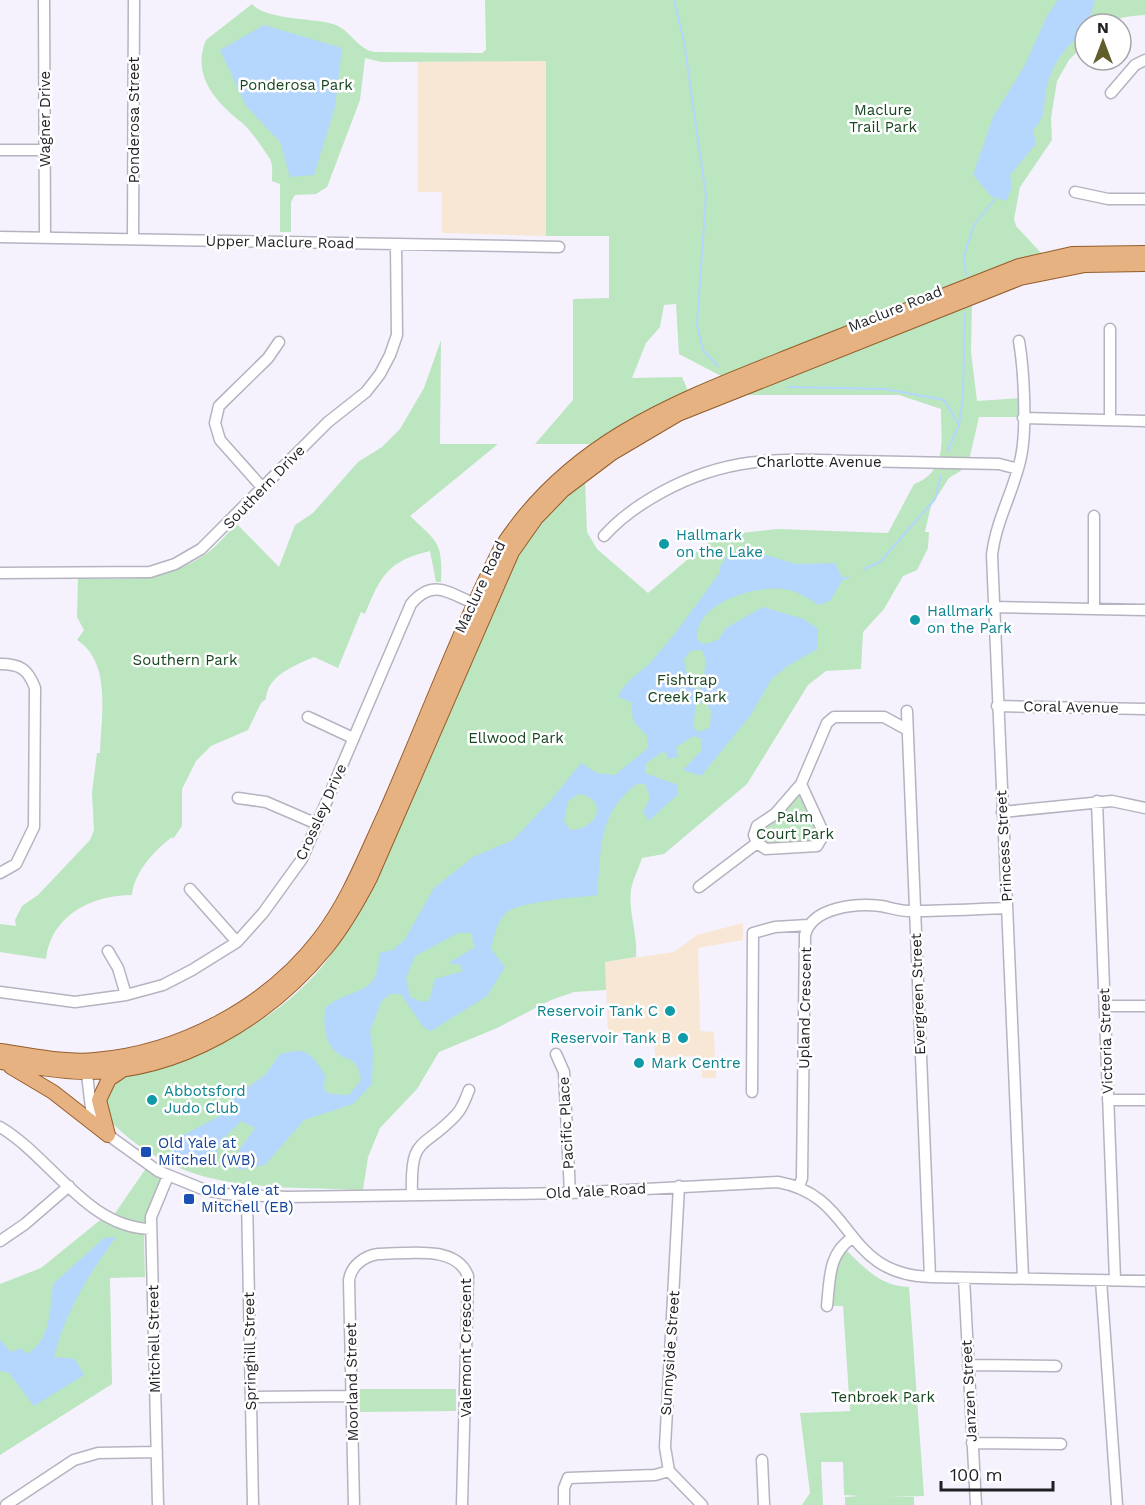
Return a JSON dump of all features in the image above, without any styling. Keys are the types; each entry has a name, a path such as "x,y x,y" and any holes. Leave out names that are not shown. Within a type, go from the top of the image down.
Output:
{"main road":[{"name":"Maclure Road","path":"86,1066 147,1051 195,1034 244,1008 293,967 319,938 358,876 475,603 501,548 534,501 555,481 606,442 674,404 1019,266 1072,254 1145,253"},
{"name":"Maclure Road","path":"1,1058 123,1070 168,1058 227,1032 276,998 327,947 353,911 370,878 512,552 536,518 563,490 587,471 646,432 688,410 1020,278 1085,265 1145,264"},
{"path":"465,659 464,646 477,614 475,603"},
{"path":"1,1058 53,1092 108,1135"},
{"path":"108,1135 99,1100 109,1079 123,1070"}],"street":[{"name":"Wagner Drive","path":"44,0 45,238"},
{"name":"Ponderosa Street","path":"133,239 134,0"},
{"path":"1110,93 1135,65 1145,60"},
{"path":"0,150 46,150"},
{"path":"1075,192 1108,199 1145,199"},
{"name":"Upper Maclure Road","path":"0,237 560,247"},
{"name":"Southern Drive","path":"0,573 129,574 150,572 175,564 211,540 261,486 328,422 366,392 390,356 396,335 398,308 396,245"},
{"path":"1110,329 1110,420"},
{"name":"Princess Street","path":"1019,341 1023,365 1022,455 993,544 993,607 1023,1278"},
{"path":"261,486 220,440 215,423 219,406 268,358 279,342"},
{"path":"1023,418 1145,421"},
{"name":"Charlotte Avenue","path":"604,536 617,522 650,499 690,477 733,464 807,460 999,464 1018,469"},
{"path":"1094,516 1094,608"},
{"name":"Crossley Drive","path":"0,992 75,1002 126,995 163,985 237,942 263,913 302,859 411,603 420,594 430,589 444,590 475,603"},
{"path":"993,607 1145,610"},
{"path":"0,664 15,664 29,672 35,688 36,815 30,839 16,864 0,873"},
{"name":"Coral Avenue","path":"997,706 1145,709"},
{"name":"Evergreen Street","path":"907,711 930,1277"},
{"path":"308,717 353,738"},
{"path":"801,784 824,834 817,846 766,849 757,843 754,835 757,826 775,814 801,784 827,723 834,717 884,717 906,729"},
{"path":"238,798 266,802 317,824"},
{"path":"1002,812 1097,801 1112,801 1145,808"},
{"name":"Victoria Street","path":"1097,801 1115,1280"},
{"path":"699,887 757,843"},
{"path":"189,888 237,942"},
{"name":"Upland Crescent","path":"799,1187 802,1178 805,935 808,926 817,917 851,907 879,906 915,911 1007,909"},
{"path":"752,1092 753,933 775,927 808,926"},
{"path":"108,951 118,968 126,995"},
{"path":"1105,1006 1145,1006"},
{"name":"Pacific Place","path":"556,1054 564,1072 570,1193"},
{"name":"Old Yale Road","path":"86,1066 91,1108 108,1135 168,1176 205,1190 247,1197 570,1193 767,1182 799,1187 830,1206 866,1254 882,1265 902,1273 930,1277 1145,1281"},
{"path":"412,1195 411,1167 414,1155 424,1140 458,1114 470,1090"},
{"path":"1108,1100 1145,1100"},
{"path":"0,1127 21,1142 109,1219 134,1229 151,1229"},
{"name":"Mitchell Street","path":"158,1505 151,1229 154,1206 168,1176"},
{"path":"0,1241 25,1224 69,1186"},
{"name":"Sunnyside Street","path":"669,1471 665,1423 680,1186"},
{"name":"Springhill Street","path":"247,1197 253,1505"},
{"path":"827,1306 833,1257 843,1244 852,1238"},
{"name":"Valemont Crescent","path":"359,1262 370,1255 378,1254 444,1255 452,1257 465,1268 469,1287 462,1505"},
{"name":"Moorland Street","path":"354,1505 350,1273 359,1262"},
{"name":"Janzen Street","path":"964,1278 976,1505"},
{"path":"1101,1280 1117,1505"},
{"path":"968,1365 1056,1366"},
{"path":"251,1397 352,1396"},
{"path":"972,1443 1061,1444"},
{"path":"7,1505 74,1460 98,1453 157,1452"},
{"path":"762,1460 763,1505"},
{"path":"564,1505 564,1488 568,1478 655,1475 669,1471 702,1505"}],"shaded area":[{"path":"546,60 546,236 442,233 442,192 418,192 418,62"},
{"path":"743,923 743,940 698,948 700,1031 714,1032 716,1078 702,1078 701,1056 655,1057 654,1038 608,1033 605,962 674,952 697,935"}],"green space":[{"name":"Maclure Trail Park","path":"485,0 1145,0 1145,15 1133,16 1133,12 1073,12 1073,56 1057,81 1051,118 1052,140 1020,187 1014,219 1016,226 1042,254 721,376 679,354 676,304 664,305 660,327 646,343 632,378 682,377 688,391 633,418 590,444 535,444 573,400 573,299 609,298 609,236 546,236 546,61 381,62 365,58 360,100 327,187 316,194 295,195 291,202 291,232 280,232 280,184 272,181 270,159 257,139 223,106 208,87 202,65 202,53 206,40 252,4 258,9 278,16 333,24 344,30 363,47 374,52 482,53 486,50"},
{"name":"Fishtrap Creek Park","path":"972,302 971,352 977,401 1022,398 1022,417 979,417 970,456 962,470 949,478 931,506 925,532 929,532 928,548 917,570 903,576 884,609 863,632 861,669 826,671 808,685 747,784 664,854 642,858 630,898 636,957 605,962 606,990 574,992 551,1000 497,1028 439,1052 417,1089 380,1128 368,1157 363,1190 261,1186 199,1175 169,1164 140,1147 112,1123 106,1114 105,1097 113,1082 129,1073 182,1060 208,1050 244,1031 278,1009 328,960 368,896 515,559 538,527 565,499 585,481 587,532 597,549 648,593 707,543 723,535 777,529 888,533 914,484 933,471 937,463 941,443 941,409 899,395 745,395"},
{"name":"Southern Park","path":"441,340 440,444 498,444 410,516 436,543 441,558 441,582 436,582 430,551 395,565 376,589 365,614 361,612 338,668 314,657 284,672 271,683 266,699 261,703 248,730 211,746 196,761 182,789 182,826 173,839 172,837 165,843 146,863 137,878 132,895 102,899 76,910 56,930 49,944 46,959 0,952 0,924 16,926 15,920 22,906 38,895 90,840 94,830 92,793 97,753 100,753 102,691 96,662 77,640 84,630 77,617 78,579 143,577 173,571 208,553 237,524 279,567 295,525 313,513 358,462 382,447 400,429 424,388"},
{"name":"Palm Court Park","path":"797,793 800,793 821,834 814,843 769,845 762,840 761,828"},
{"path":"147,1167 162,1176 150,1203 145,1225 145,1277 110,1278 112,1384 0,1455 0,1284 41,1268 99,1221 113,1216"},
{"name":"Tenbroek Park","path":"846,1250 867,1270 882,1280 909,1287 924,1496 888,1497 914,1497 914,1505 845,1505 845,1497 860,1496 844,1495 843,1462 821,1462 823,1505 802,1505 810,1493 800,1413 850,1411 843,1306 831,1306 838,1257"},
{"path":"359,1389 456,1389 456,1411 360,1412"}],"water":[{"path":"1058,0 1095,0 1092,12 1073,12 1073,42 1053,69 1047,86 1043,114 1033,130 1036,144 1010,175 1012,187 1006,201 991,196 973,175 993,117 1025,65 1047,16"},
{"path":"264,25 342,48 335,107 314,175 290,177 280,142 246,106 220,50"},
{"path":"756,552 796,564 835,563 843,579 830,601 818,605 793,591 758,590 728,599 705,616 698,627 697,640 704,644 718,640 726,628 763,607 804,619 818,629 817,649 786,667 771,680 750,716 701,776 683,770 701,751 701,739 694,736 676,747 678,757 669,759 664,751 645,764 645,773 678,785 678,794 649,821 643,812 650,798 645,784 637,784 614,808 601,848 597,895 534,903 521,906 505,914 497,926 491,949 505,967 487,996 431,1031 424,1028 401,994 391,994 382,1000 370,1031 373,1050 372,1084 353,1104 304,1120 265,1165 239,1170 235,1163 239,1150 255,1128 241,1121 220,1142 215,1160 206,1165 189,1157 172,1155 171,1146 184,1135 223,1114 236,1096 266,1074 280,1054 296,1051 307,1053 325,1075 324,1089 330,1094 349,1095 361,1080 359,1072 353,1061 337,1053 329,1043 325,1026 325,1008 369,984 375,977 379,953 393,950 405,939 434,888 473,857 513,840 552,799 581,763 597,773 615,775 648,748 647,736 633,721 631,702 618,697 629,681 650,662 681,626 720,572 720,567 729,553","holes":["702,650 706,661 704,673 709,678 698,691 689,684 684,660 690,651","706,702 711,712 710,727 700,732 693,728 696,703","579,794 589,797 597,808 593,820 579,829 570,830 564,821 568,801","458,933 471,933 475,947 449,963 460,965 463,971 435,979 429,1001 419,1001 410,997 406,978 415,956"]},
{"path":"116,1237 96,1265 71,1309 54,1357 75,1359 84,1375 34,1406 9,1373 0,1371 0,1340 11,1352 21,1348 27,1354 35,1348 41,1341 48,1323 53,1284 104,1238"}],"waterway":[{"path":"674,0 684,42 706,196 697,325 703,350 718,366"},
{"path":"966,275 964,256 974,225 998,195"},
{"path":"948,450 959,425 963,396 965,313"},
{"path":"788,387 885,389 944,400 959,425"},
{"path":"864,569 880,562 935,499 941,476"},
{"path":"841,580 848,577"}],"place":[{"name":"Hallmark on the Lake","path":"664,544"},
{"name":"Hallmark on the Park","path":"915,620"},
{"name":"Reservoir Tank C","path":"670,1011"},
{"name":"Reservoir Tank B","path":"683,1038"},
{"name":"Mark Centre","path":"639,1063"},
{"name":"Abbotsford Judo Club","path":"152,1100"},
{"name":"Old Yale at Mitchell (WB)","path":"146,1152"},
{"name":"Old Yale at Mitchell (EB)","path":"189,1199"}],"park label":[{"name":"Ponderosa Park","path":"296,85"},
{"name":"Ellwood Park","path":"516,738"}]}
